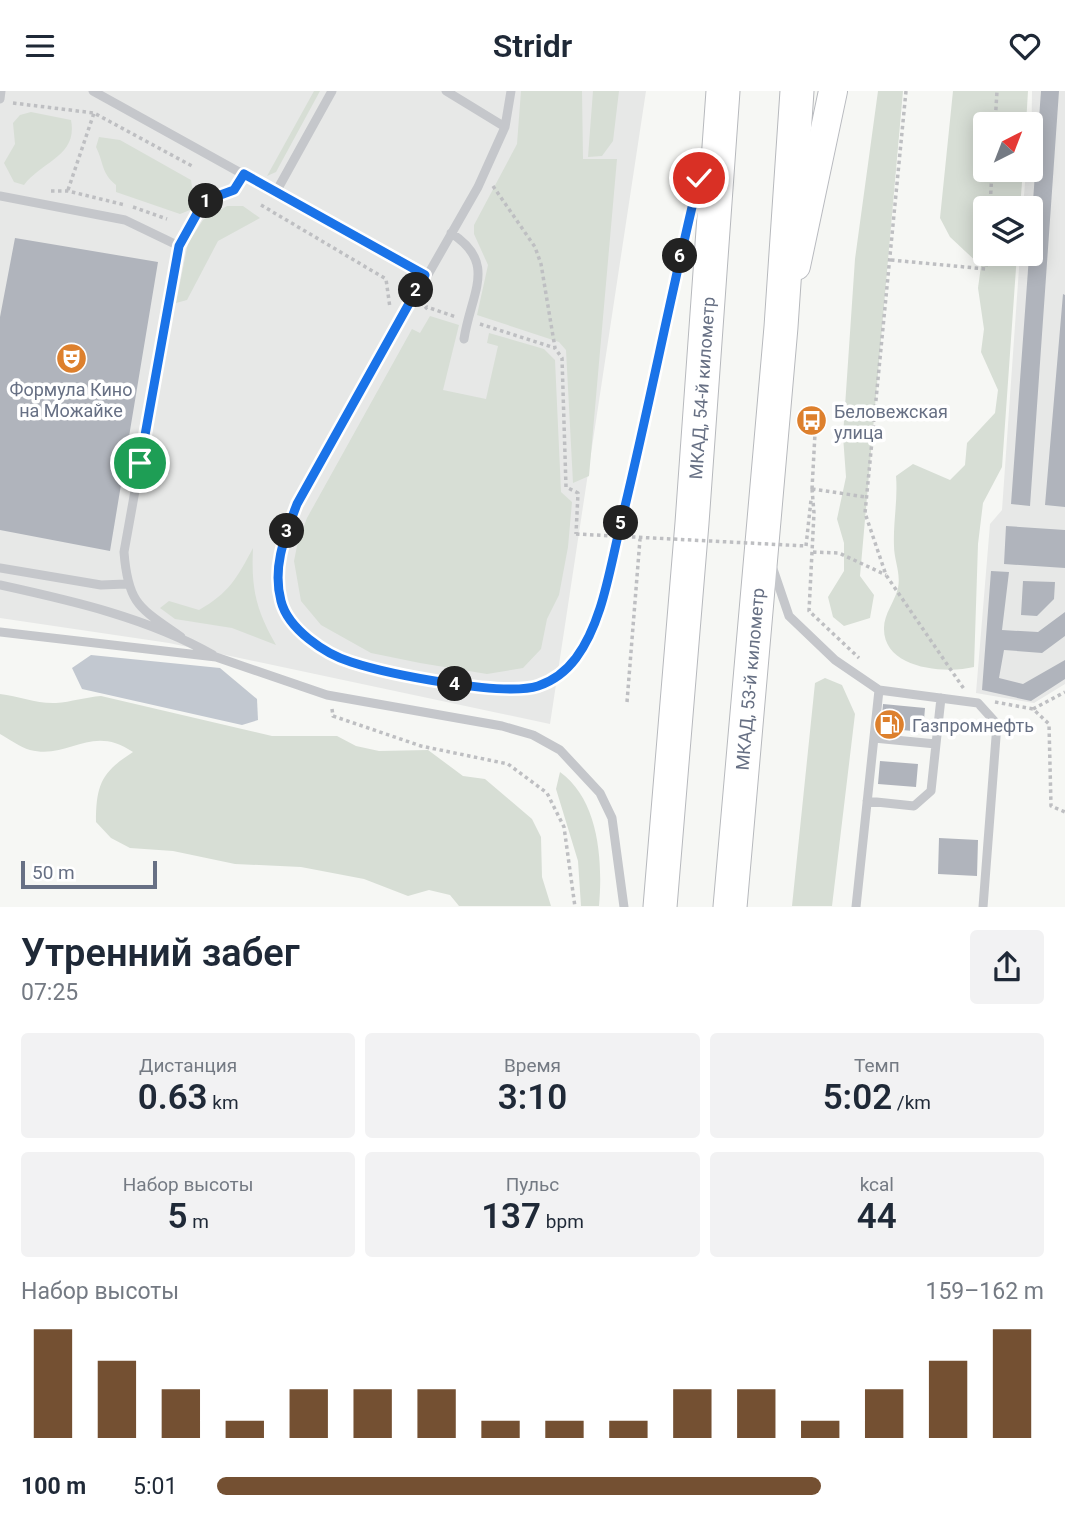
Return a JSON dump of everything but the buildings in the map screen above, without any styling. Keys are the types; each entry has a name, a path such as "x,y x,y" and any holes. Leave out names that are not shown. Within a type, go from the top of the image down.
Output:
{"highway":[{"name":"МКАД, 54-й километр","path":"660,907 692,523 722,91"},
{"path":"781,327 797,91"},
{"path":"793,152 806,91"},
{"name":"МКАД, 53-й километр","path":"730,907 781,327"}],"main road":[{"path":"781,327 834,91"}],"lane":[{"path":"0,99 1,91"},
{"path":"93,91 425,275"},
{"path":"276,192 332,91"},
{"path":"446,91 505,127"},
{"path":"511,91 505,127 482,177 297,504 282,544 278,573 281,603 292,623 315,643 349,662 460,685 513,690 538,686 558,676 576,658 588,637 599,607 637,457 704,158"},
{"path":"708,144 722,91"},
{"path":"244,174 234,190 204,201 179,246 124,552 126,584 139,607 181,637 216,656 327,695 502,726 533,735 560,750 600,793 612,818 624,907"},
{"path":"0,196 125,220 179,246"},
{"path":"451,233 467,243 475,253 480,268 464,339"},
{"path":"765,511 773,573 789,616 835,660 879,690 978,703 997,724 983,907"},
{"path":"0,568 101,585 126,584"},
{"path":"0,585 109,611 181,637"},
{"path":"0,632 216,656"},
{"path":"856,907 879,690"},
{"path":"867,801 914,806 931,791 940,698"},
{"path":"874,738 936,744"}],"path":[{"path":"906,91 865,513 887,575 969,697"},
{"path":"996,112 997,91"},
{"path":"11,103 94,113 192,166"},
{"path":"62,209 94,113"},
{"path":"482,177 491,183 535,247 541,264 555,348 562,358 566,487 578,493 576,534 806,546 816,415"},
{"path":"261,205 386,279 390,308"},
{"path":"891,260 986,269 986,266"},
{"path":"421,314 427,307 555,348"},
{"path":"812,489 866,497"},
{"path":"812,489 809,611 865,664"},
{"path":"627,702 640,539"},
{"path":"812,552 839,554 887,575"},
{"path":"1033,709 1065,692"},
{"path":"327,695 333,716 421,746 508,764 547,793 564,827 575,907"},
{"path":"982,700 1033,709 1049,724 1051,806 1065,812"}],"shaded area":[{"path":"0,91 646,91 550,724 169,643 0,618"},
{"path":"314,91 320,91 276,172 267,176"},
{"path":"521,91 582,91 583,159 617,159 589,476 573,483 566,350 559,342 477,315 488,265 474,234 474,225 517,144"},
{"path":"593,91 619,91 613,141 602,156 588,157"},
{"path":"878,91 903,91 860,576 874,595 870,618 844,626 833,617 828,597 844,571 844,543 837,519 846,477 843,436 855,259"},
{"path":"953,91 1028,91 1027,112 973,112 973,182 1022,182 1021,196 973,196 973,259 950,237 940,218"},
{"path":"1032,91 1065,91 1065,684 1034,703 976,693 990,524 1002,510 1019,266 1043,266 1043,196 1024,196 1025,182 1043,182 1043,112 1032,112"},
{"path":"31,112 71,120 72,132 64,150 24,185 14,182 4,163 15,144 13,123 20,115"},
{"path":"99,137 120,140 191,180 194,200 190,210 180,214 116,192 116,185 105,172 96,147"},
{"path":"227,206 243,206 260,218 218,241 187,300 176,303 188,243 203,220"},
{"path":"981,266 1016,266 1002,467 983,503 978,544 974,667 933,669 904,660 886,642 886,618 899,582 894,546 896,476 913,464 950,480 965,465 967,443 995,413 998,390 981,352 984,329 978,288"},
{"path":"430,316 459,325 443,390 486,399 498,346 487,343 489,333 544,349 555,360 561,492 572,502 568,547 559,595 547,619 541,649 523,668 487,674 371,653 321,625 301,601 294,561 307,518 412,329 420,333"},
{"path":"253,548 256,599 276,645 232,628 175,619 160,608 169,601 199,610 209,604 231,584"},
{"path":"91,655 220,668 257,699 258,720 242,725 82,689 72,668"},
{"path":"825,678 842,685 855,714 832,906 792,906 815,683"},
{"path":"0,694 49,703 101,696 272,736 337,736 356,746 379,751 428,750 463,776 485,779 532,819 541,837 542,877 551,906 459,906 450,895 429,890 408,896 364,879 301,867 235,864 173,851 130,848 111,838 96,822 96,809 103,780 114,766 133,752 105,741 92,741 44,752 26,749 0,734"},
{"path":"560,772 573,784 591,815 599,851 599,906 581,906 578,861 556,789"}],"place":[{"name":"Формула Кино на Можайке","path":"71,359"},
{"name":"Беловежская улица","path":"811,421"},
{"name":"Газпромнефть","path":"889,725"}],"route":[{"path":"140,463 179,246 193,216 204,201 234,190 244,174 425,275 297,504 282,544 278,573 281,603 292,623 315,643 349,662 460,685 513,690 538,686 558,676 576,658 588,637 599,607 637,457 699,178"}]}
